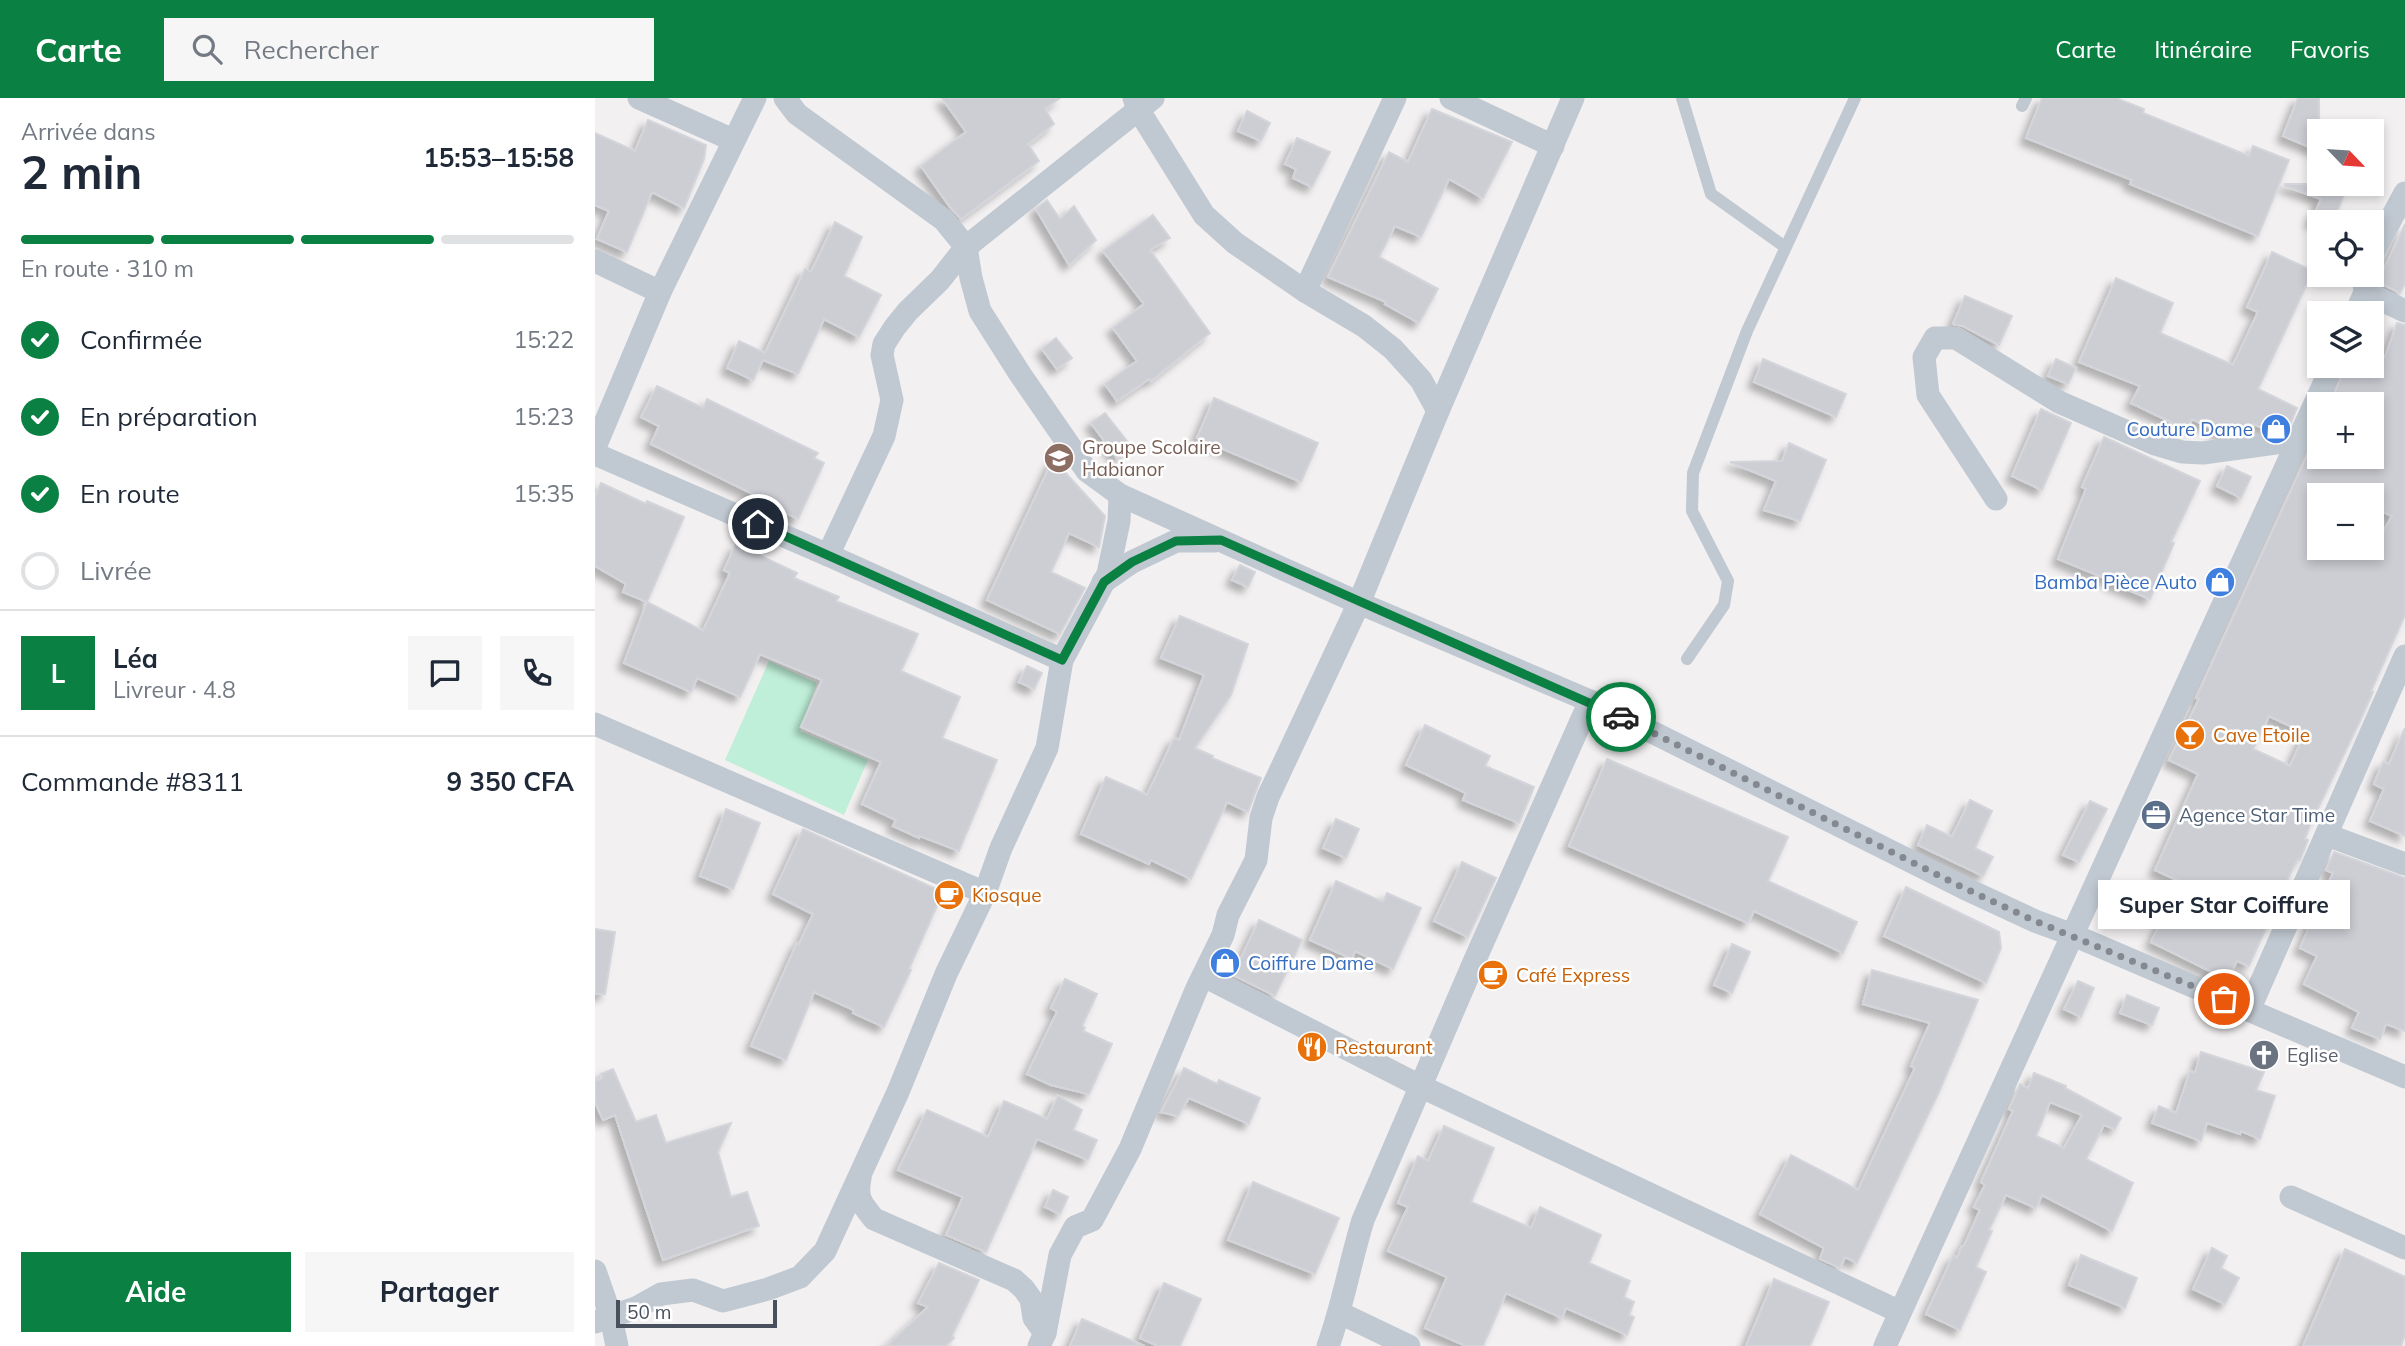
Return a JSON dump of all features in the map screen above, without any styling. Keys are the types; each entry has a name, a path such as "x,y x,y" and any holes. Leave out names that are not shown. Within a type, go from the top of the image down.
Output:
{"street":[{"path":"639,98 733,140"},
{"path":"595,447 660,292 755,98"},
{"path":"785,98 797,114 944,220 966,247 980,311 1020,374 1087,471 1120,495 1359,603 1590,701 2035,921 2405,1077"},
{"path":"1305,291 1395,98"},
{"path":"1451,98 1553,146"},
{"path":"1042,1339 1060,1255 1075,1227 1092,1220 1130,1149 1197,988 1223,935 1228,915 1256,860 1261,818 1268,797 1359,603 1438,411 1573,98"},
{"path":"828,555 890,418 892,400 882,355 884,344 908,311 940,280 966,247 1141,102 1204,215 1235,243 1305,291 1364,326 1393,349 1421,380 1438,411"},
{"path":"2384,232 2405,193"},
{"path":"595,261 660,292"},
{"path":"2369,287 2405,311"},
{"path":"1996,499 1928,395 1924,357 1935,338 1956,338 2059,402 2155,444 2203,453 2299,440"},
{"path":"1885,1346 2327,378"},
{"path":"595,454 1062,660"},
{"path":"603,1320 636,1308 661,1294 694,1290 723,1301 768,1289 800,1277 825,1251 898,1092 946,974 985,893 1001,848 1047,748 1062,660 1104,582 1114,548 1120,495"},
{"path":"1104,582 1132,562 1176,541 1221,540"},
{"path":"2249,1010 2405,656"},
{"path":"1328,1346 1340,1313 1352,1254 1363,1220 1590,701"},
{"path":"595,724 985,893"},
{"path":"2327,835 2405,864"},
{"path":"1204,976 1420,1086 1900,1312"},
{"path":"860,1175 857,1193 874,1219 1014,1280 1024,1289 1031,1299 1034,1318 1042,1339"},
{"path":"2291,1197 2405,1248"},
{"path":"595,1270 603,1320 617,1346"},
{"path":"1340,1313 1409,1346"}],"lane":[{"path":"1682,98 1711,194 1785,247"},
{"path":"1687,659 1724,605 1728,581 1692,511 1693,472 1747,331 1855,98"}],"green space":[{"path":"769,661 817,683 800,731 868,760 844,815 725,760"}],"building":[{"path":"942,98 1060,98 1045,109 1054,124 1028,144 1039,161 961,219 921,166 966,132"},
{"path":"2042,98 2116,98 2144,109 2143,113 2249,156 2253,146 2289,160 2258,236 2130,184 2132,180 2026,138"},
{"path":"2298,98 2319,98 2319,119 2307,119 2307,146 2283,136"},
{"path":"1432,109 1512,142 1483,198 1449,179 1421,237 1395,226 1379,257 1438,289 1419,323 1385,304 1386,302 1328,277 1389,152 1408,162"},
{"path":"1247,111 1270,123 1261,141 1238,131"},
{"path":"648,120 706,145 704,159 684,208 652,192 627,252 597,239 609,211 595,205 595,133 635,151"},
{"path":"1297,138 1330,152 1312,187 1293,178 1296,169 1285,164"},
{"path":"2307,184 2307,194 2285,186"},
{"path":"2313,196 2343,196 2338,210 2316,210 2321,199"},
{"path":"1047,200 1060,219 1074,206 1096,240 1069,265 1036,209"},
{"path":"1153,215 1170,238 1150,250 1210,333 1151,381 1149,379 1117,401 1105,384 1137,361 1113,328 1144,304 1103,251"},
{"path":"835,222 862,237 844,276 881,295 859,337 824,319 798,374 763,360 753,380 727,368 739,341 765,353 805,269 811,272"},
{"path":"2405,224 2405,284 2400,293 2384,285 2384,269"},
{"path":"2272,252 2307,268 2307,284 2258,389 2297,408 2289,427 2266,430 2254,424 2252,432 2227,436 2192,419 2187,430 2131,403 2140,386 2079,362 2116,278 2173,303 2160,333 2233,365 2258,312 2247,307"},
{"path":"1965,296 2012,316 1999,345 1963,326 1953,324"},
{"path":"2397,323 2405,325 2405,615 2359,723 2311,823 2300,860 2298,859 2292,870 2249,966 2237,961 2226,982 2210,975 2212,972 2151,942 2181,882 2155,870 2198,774 2169,760 2199,699 2196,698 2307,455 2307,469 2384,469 2384,392 2335,392 2341,378 2384,378 2384,356","holes":["2269,716 2305,733 2290,766 2253,749"]},
{"path":"1056,338 1072,358 1057,369 1042,349"},
{"path":"1763,359 1846,394 1836,417 1754,382"},
{"path":"2056,359 2076,368 2068,384 2048,376"},
{"path":"657,386 703,408 707,399 818,453 814,458 824,463 798,519 651,444 659,426 641,417"},
{"path":"1214,398 1318,443 1301,482 1197,438"},
{"path":"2041,409 2071,423 2042,490 2012,476"},
{"path":"1105,413 1131,446 1117,458 1091,423"},
{"path":"2104,437 2200,481 2171,542 2174,543 2150,599 2058,559 2086,489 2082,487"},
{"path":"1789,443 1826,460 1800,521 1764,510 1776,481 1730,462 1782,461"},
{"path":"1053,459 1105,516 1099,547 1069,533 1051,572 1085,588 1060,634 987,600"},
{"path":"2227,466 2251,477 2241,498 2217,486"},
{"path":"601,483 646,504 647,501 684,517 647,602 623,592 626,584 595,566 595,497"},
{"path":"736,544 797,573 794,578 839,597 836,601 918,634 901,671 960,697 942,738 997,760 959,851 893,826 896,820 862,804 881,762 801,727 822,680 760,654 740,697 697,678 691,692 624,663 647,602 703,631 730,573 724,570"},
{"path":"1240,565 1255,572 1248,587 1232,580"},
{"path":"1180,616 1248,644 1231,695 1195,748 1261,778 1248,812 1227,802 1191,879 1151,860 1149,864 1081,834 1106,777 1147,795 1174,738 1179,740 1204,675 1161,658"},
{"path":"1027,666 1042,673 1034,689 1019,682"},
{"path":"1425,725 1490,756 1485,766 1534,787 1519,823 1463,800 1466,793 1406,765"},
{"path":"2405,728 2405,836 2370,821 2384,789 2374,784 2383,762 2389,764"},
{"path":"1607,759 1788,837 1768,881 1857,922 1843,953 1754,911 1748,923 1569,846"},
{"path":"1970,800 1992,811 1975,848 1993,857 1983,876 1918,845 1927,825 1952,837"},
{"path":"2090,801 2107,809 2079,862 2063,855"},
{"path":"726,809 760,823 733,889 700,876"},
{"path":"1336,819 1359,829 1346,858 1323,848"},
{"path":"803,829 943,892 884,1027 814,992 786,1060 751,1046 797,943 799,944 813,914 773,894"},
{"path":"2334,852 2405,878 2405,1031 2386,1024 2380,1039 2352,1028 2359,1012 2304,984 2317,956 2300,948 2333,873 2326,870"},
{"path":"1462,862 1496,878 1468,937 1434,921"},
{"path":"1336,881 1383,902 1387,893 1421,908 1393,969 1355,951 1352,959 1310,940"},
{"path":"1906,887 1999,932 2001,948 1986,983 1884,936"},
{"path":"1259,920 1302,940 1275,996 1233,975"},
{"path":"595,929 615,932 605,994 595,994"},
{"path":"1732,944 1750,952 1732,993 1714,985"},
{"path":"1872,970 1978,1000 1939,1092 1857,1263 1845,1257 1840,1268 1820,1259 1824,1248 1760,1214 1791,1155 1858,1190 1915,1068 1911,1066 1930,1023 1863,1004"},
{"path":"1065,979 1097,994 1082,1026 1085,1028 1083,1031 1112,1044 1089,1094 1051,1085 1027,1074 1057,1012 1051,1008"},
{"path":"2078,981 2094,988 2081,1017 2064,1009"},
{"path":"2127,995 2159,1008 2152,1025 2120,1013"},
{"path":"2201,1052 2264,1072 2256,1090 2275,1096 2260,1139 2241,1131 2240,1134 2207,1123 2201,1141 2152,1123 2159,1106 2176,1113 2190,1071 2195,1073"},
{"path":"1184,1068 1217,1084 1219,1080 1260,1098 1249,1124 1189,1098 1178,1116 1161,1112"},
{"path":"613,1069 636,1122 656,1115 666,1143 731,1123 718,1152 731,1197 747,1192 759,1226 663,1260 615,1115 603,1120 595,1102 595,1081 603,1078 601,1074"},
{"path":"2034,1073 2066,1086 2065,1088 2121,1118 2115,1129 2104,1125 2086,1159 2133,1183 2112,1231 2042,1195 2036,1208 2006,1195 1989,1230 1992,1231 1976,1267 1986,1272 1960,1330 1926,1314 1953,1256 1957,1258 1980,1210 1974,1207 1985,1185 1981,1182 2013,1111 2009,1109 2020,1084 2028,1088","holes":["2050,1102 2082,1115 2064,1148 2036,1136"]},
{"path":"1058,1096 1082,1110 1073,1130 1097,1140 1088,1160 1037,1139 986,1252 946,1235 963,1197 898,1170 927,1110 988,1137 1004,1101 1047,1119"},
{"path":"1444,1126 1494,1148 1471,1202 1531,1228 1540,1207 1601,1235 1589,1263 1630,1281 1624,1297 1634,1302 1629,1315 1634,1317 1627,1335 1566,1308 1562,1318 1506,1293 1483,1346 1466,1346 1425,1328 1447,1277 1388,1251 1408,1207 1398,1203 1418,1156 1428,1161"},
{"path":"1253,1182 1339,1218 1315,1274 1228,1240"},
{"path":"1053,1190 1068,1197 1060,1214 1045,1207"},
{"path":"2212,1248 2227,1256 2221,1268 2239,1278 2225,1304 2193,1289"},
{"path":"2345,1249 2405,1277 2405,1335 2401,1346 2303,1346"},
{"path":"2081,1255 2137,1278 2125,1308 2069,1285"},
{"path":"939,1263 979,1280 952,1336 954,1338 946,1346 887,1346 928,1307 918,1303"},
{"path":"1774,1279 1829,1302 1810,1346 1746,1346"},
{"path":"1164,1283 1201,1299 1180,1346 1158,1346 1140,1338"},
{"path":"1082,1319 1144,1346 1070,1346"}],"way so far":[{"path":"1621,717 1964,888 2035,921 2224,999"}],"place":[{"name":"Couture Dame","path":"2276,429"},
{"name":"Groupe Scolaire Habianor","path":"1059,458"},
{"name":"Bamba Pièce Auto","path":"2220,582"},
{"name":"Cave Etoile","path":"2190,735"},
{"name":"Agence Star Time","path":"2156,815"},
{"name":"Kiosque","path":"949,895"},
{"name":"Coiffure Dame","path":"1225,963"},
{"name":"Café Express","path":"1493,975"},
{"name":"Super Star Coiffure","path":"2224,999"},
{"name":"Restaurant","path":"1312,1047"},
{"name":"Eglise","path":"2264,1055"}],"route":[{"path":"758,524 1062,660 1104,582 1132,562 1176,541 1221,540 1621,717"}]}
